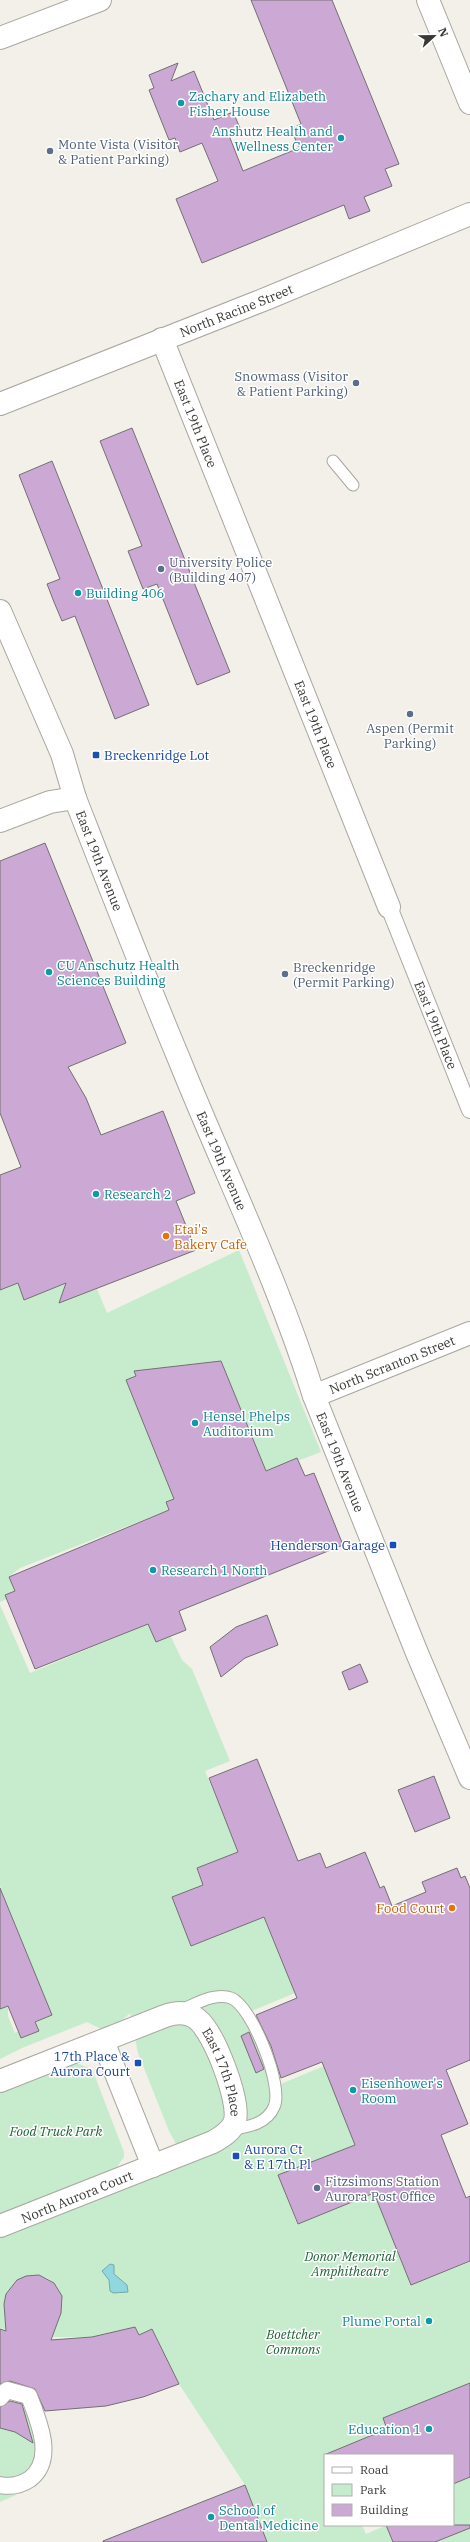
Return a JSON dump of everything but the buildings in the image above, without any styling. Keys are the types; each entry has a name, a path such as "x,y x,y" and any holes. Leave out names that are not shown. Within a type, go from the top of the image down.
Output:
{"street":[{"path":"0,38 100,0"},
{"path":"428,0 470,103"},
{"name":"North Racine Street","path":"0,404 268,298 470,214"},
{"name":"East 19th Place","path":"162,339 470,1110"},
{"name":"East 19th Avenue","path":"0,611 62,754 75,798 179,1061 240,1202 301,1354 314,1396 417,1653 470,1778"},
{"path":"0,822 50,802 75,798"},
{"name":"North Scranton Street","path":"314,1396 470,1333"},
{"name":"East 17th Place","path":"102,2041 165,2016 178,2013 190,2015 207,2029 234,2096 236,2115 230,2130 213,2142 153,2166"},
{"path":"0,2081 102,2041 153,2166"},
{"name":"North Aurora Court","path":"0,2226 153,2166"},
{"path":"0,2398 7,2390 29,2396 42,2436 44,2451 38,2470 29,2479 17,2485 0,2485"}],"lane":[{"path":"333,461 353,485"},
{"path":"165,2016 206,2000 224,1997 238,2003 249,2017 274,2080 275,2105 270,2114 258,2123 230,2130"}],"green space":[{"path":"239,1250 321,1452 233,1485 255,1444 221,1361 152,1369 126,1380 166,1479 182,1495 166,1502 169,1510 20,1568 9,1577 15,1591 5,1595 7,1599 0,1602 0,1290 18,1283 24,1300 80,1278 85,1293 97,1289 107,1313"},
{"name":"Boettcher Commons","path":"0,1605 30,1673 162,1618 182,1660 192,1669 230,1761 205,1771 245,1868 197,1868 203,1885 172,1898 192,1946 264,1917 295,1993 247,2013 276,2086 324,2066 355,2145 278,2175 297,2224 374,2193 411,2285 470,2262 470,2383 384,2418 392,2440 324,2454 324,2526 362,2526 366,2534 387,2526 393,2542 267,2542 245,2485 179,2384 152,2329 139,2335 135,2327 92,2337 37,2337 58,2320 62,2308 62,2299 56,2286 48,2278 38,2275 28,2277 18,2282 10,2290 6,2300 5,2313 19,2334 0,2328 0,2235 186,2162 169,2131 138,2053 130,2013 118,2024 103,2030 87,2022 22,2048 0,2059 0,2009 8,2006 8,2016 15,2033 51,2015 0,1886"},
{"name":"Food Truck Park","path":"74,2062 89,2068 94,2074 124,2152 124,2157 117,2167 10,2211 0,2213 0,2092"},
{"path":"0,2403 35,2410 43,2457 15,2487 16,2495 0,2502"},
{"path":"470,2477 470,2542 435,2542 457,2533 454,2526 454,2484"}],"water":[{"path":"110,2264 114,2265 114,2274 127,2285 128,2292 113,2293 110,2291 109,2280 102,2271"}],"place":[{"name":"Zachary and Elizabeth Fisher House","path":"181,103"},
{"name":"Anshutz Health and Wellness Center","path":"341,138"},
{"name":"Monte Vista (Visitor & Patient Parking)","path":"50,151"},
{"name":"Snowmass (Visitor & Patient Parking)","path":"356,383"},
{"name":"University Police (Building 407)","path":"161,569"},
{"name":"Building 406","path":"78,593"},
{"name":"Aspen (Permit Parking)","path":"410,714"},
{"name":"Breckenridge Lot","path":"96,755"},
{"name":"CU Anschutz Health Sciences Building","path":"49,972"},
{"name":"Breckenridge (Permit Parking)","path":"285,974"},
{"name":"Research 2","path":"96,1194"},
{"name":"Etai's Bakery Cafe","path":"166,1236"},
{"name":"Hensel Phelps Auditorium","path":"195,1423"},
{"name":"Henderson Garage","path":"393,1545"},
{"name":"Research 1 North","path":"153,1570"},
{"name":"Food Court","path":"452,1908"},
{"name":"17th Place & Aurora Court","path":"138,2063"},
{"name":"Eisenhower's Room","path":"353,2090"},
{"name":"Aurora Ct & E 17th Pl","path":"236,2156"},
{"name":"Fitzsimons Station Aurora Post Office","path":"317,2188"},
{"name":"Plume Portal","path":"429,2321"},
{"name":"Education 1","path":"429,2429"},
{"name":"School of Dental Medicine","path":"211,2517"}],"park label":[{"name":"Donor Memorial Amphitheatre","path":"350,2264"}]}
